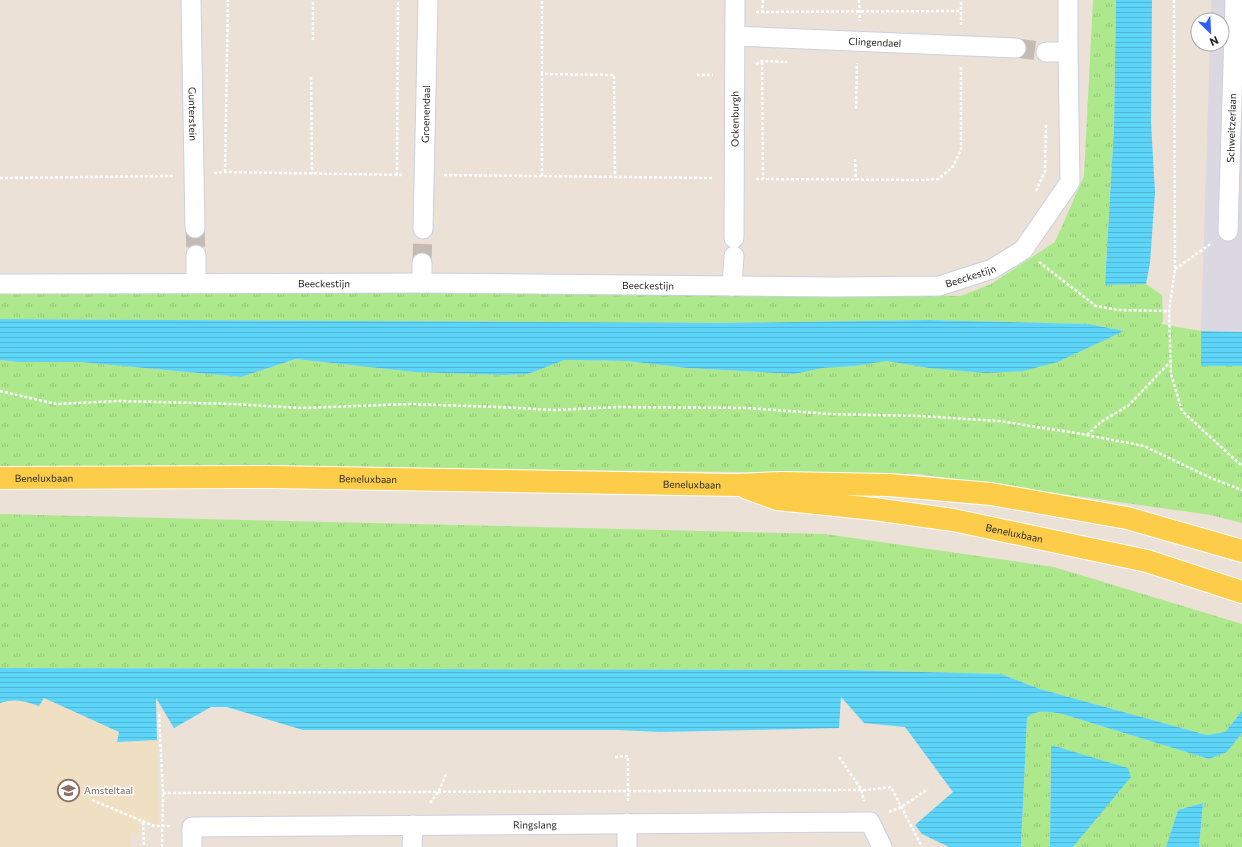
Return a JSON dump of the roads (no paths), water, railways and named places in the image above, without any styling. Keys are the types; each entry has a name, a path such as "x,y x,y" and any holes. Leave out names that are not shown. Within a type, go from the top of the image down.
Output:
{"main road":[{"name":"Beneluxbaan","path":"0,478 269,477 737,485 781,482 889,485 990,494 1127,518 1242,551"},
{"name":"Beneluxbaan","path":"737,485 777,499 874,509 953,520 1108,552 1147,561 1242,592"}],"street":[{"name":"Gunterstein","path":"191,0 195,228"},
{"name":"Groenendaal","path":"423,229 428,0"},
{"name":"Ockenburgh","path":"732,286 734,247 735,0"},
{"name":"Beeckestijn","path":"0,284 422,283 835,288 939,286 992,269 1023,250 1070,182 1068,0"},
{"name":"Schweitzerlaan","path":"1228,232 1235,0"},
{"name":"Clingendael","path":"735,36 1016,48"},
{"path":"1046,52 1068,52"},
{"path":"196,256 196,283"},
{"path":"422,263 422,283"},
{"name":"Ringslang","path":"192,847 192,827 870,822 882,847"},
{"path":"627,824 627,847"},
{"path":"412,825 412,847"}],"water":[{"path":"1116,0 1152,0 1151,123 1155,192 1150,263 1146,284 1105,285 1114,127"},
{"path":"0,319 721,323 929,320 1089,324 1124,331 1058,362 1023,371 986,373 929,368 886,361 855,366 823,368 794,374 687,368 627,361 565,360 528,374 505,375 414,372 296,359 241,377 80,362 18,362 0,360"},
{"path":"1201,331 1242,332 1242,366 1201,366"},
{"path":"0,668 845,670 1001,674 1040,689 1207,735 1225,732 1242,711 1242,733 1227,752 1209,759 1062,714 1043,712 1035,713 1027,718 1021,847 949,847 922,834 915,825 953,792 905,727 864,723 841,697 839,728 660,732 618,730 303,730 227,707 211,707 174,728 156,698 157,740 117,742 119,732 44,698 39,706 20,701 0,703"},
{"path":"1051,745 1128,768 1131,777 1073,847 1050,847"},
{"path":"1203,803 1199,847 1166,847 1178,810"}],"tunnel":[{"path":"1016,48 1046,52"},
{"path":"195,228 196,255"},
{"path":"422,263 423,229"}],"place":[{"name":"Amsteltaal","path":"68,790"}]}
